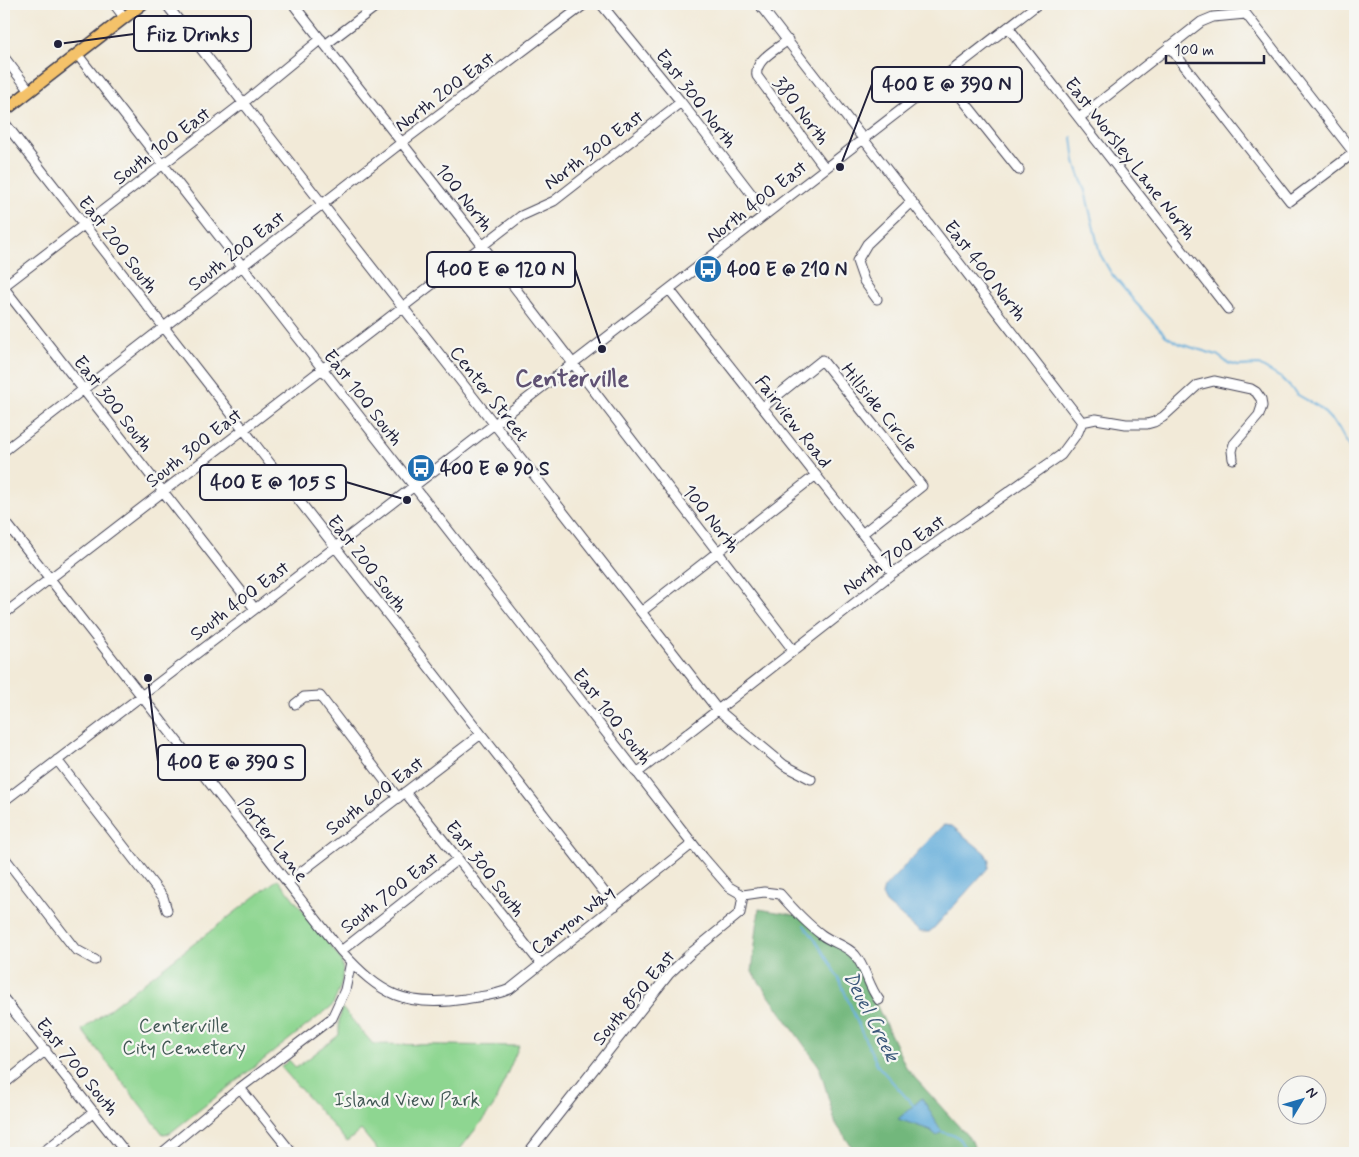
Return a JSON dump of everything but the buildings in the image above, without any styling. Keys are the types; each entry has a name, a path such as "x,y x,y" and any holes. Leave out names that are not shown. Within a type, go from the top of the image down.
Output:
{"main road":[{"path":"4,111 142,4"}],"street":[{"path":"114,4 124,17"},
{"name":"Center Street","path":"166,4 717,709 784,765 811,779"},
{"name":"100 North","path":"293,4 482,245 793,650"},
{"name":"South 100 East","path":"4,287 162,163 323,42 379,4"},
{"name":"North 200 East","path":"322,204 585,4"},
{"name":"East 300 North","path":"601,4 682,102 766,213"},
{"name":"East 400 North","path":"760,4 1082,422"},
{"name":"North 400 East","path":"494,424 1038,4"},
{"path":"1079,118 1169,46 1201,22 1213,17 1246,14 1354,152 1290,201 1169,46"},
{"name":"East Worsley Lane North","path":"1008,27 1228,309"},
{"name":"380 North","path":"788,40 762,61 756,70 760,82 825,168"},
{"name":"East 100 South","path":"77,54 692,844 729,887 743,895"},
{"path":"4,57 30,91"},
{"path":"944,76 1019,170"},
{"name":"North 300 East","path":"402,306 521,216 554,201 682,102"},
{"name":"East 200 South","path":"4,122 615,906"},
{"path":"876,299 864,282 857,262 867,244 912,201"},
{"name":"South 200 East","path":"4,450 322,204"},
{"name":"East 300 South","path":"4,287 255,609"},
{"name":"Fairview Road","path":"669,289 892,573"},
{"name":"South 300 East","path":"4,614 402,306"},
{"name":"Hillside Circle","path":"762,407 822,360 922,486 862,534"},
{"path":"1082,422 1096,419 1126,424 1154,422 1163,417 1198,385 1208,381 1251,389 1261,399 1261,411 1234,444 1232,451 1233,459"},
{"name":"North 700 East","path":"717,709 892,573 1061,455 1078,432 1082,422"},
{"name":"South 400 East","path":"4,801 494,424"},
{"path":"640,612 816,475"},
{"name":"Porter Lane","path":"4,520 350,962 364,976 382,989 404,998 425,1002 463,999"},
{"name":"East 300 South","path":"295,704 304,697 320,696 401,795 458,859 541,964"},
{"path":"637,773 717,709"},
{"name":"South 600 East","path":"288,882 481,734"},
{"path":"57,760 163,897 167,910"},
{"name":"Canyon Way","path":"463,999 497,995 510,989 692,844"},
{"path":"4,858 75,949 95,960"},
{"name":"South 700 East","path":"341,951 458,859"},
{"path":"743,895 764,892 780,894 802,918 824,936 844,946 856,956 873,992 879,1000"},
{"name":"South 850 East","path":"528,1153 669,974 691,953 740,913 743,895"},
{"name":"South 700 East","path":"162,1153 240,1088 332,1018 345,990 350,962"},
{"name":"East 700 South","path":"4,999 126,1153"},
{"path":"4,1084 46,1050"},
{"path":"240,1088 292,1153"},
{"path":"42,1153 94,1112"},
{"path":"172,1146 178,1153"}],"green space":[{"name":"Centerville City Cemetery","path":"278,879 340,958 343,970 335,1001 332,1006 170,1133 163,1134 82,1030"},
{"path":"759,909 801,916 851,952 907,1069 972,1141 976,1153 856,1153 836,1124 819,1066 752,972"},
{"name":"Island View Park","path":"342,1008 373,1044 519,1046 493,1107 457,1153 380,1153 361,1130 347,1142 281,1067 289,1060 296,1068 339,1035 339,1020"}],"water":[{"path":"944,825 952,826 985,853 989,860 988,868 934,928 929,932 920,932 886,903 882,895 884,888"},
{"path":"922,1098 942,1132 937,1136 930,1130 898,1119"}],"waterway":[{"path":"1072,137 1075,162 1085,191 1100,254 1111,273 1135,302 1166,336 1180,344 1217,355 1228,363 1238,366 1259,365 1281,378 1298,395 1319,407 1338,427 1355,458"},
{"name":"Deuel Creek","path":"804,925 839,979 878,1066 915,1107"},
{"name":"Deuel Creek","path":"940,1131 958,1137 968,1153"}],"place":[{"name":"Fiiz Drinks","path":"58,44"},
{"name":"400 E @ 390 N","path":"840,167"},
{"name":"400 E @ 210 N","path":"708,269"},
{"name":"400 E @ 120 N","path":"602,349"},
{"name":"400 E @ 90 S","path":"421,468"},
{"name":"400 E @ 105 S","path":"407,500"},
{"name":"400 E @ 390 S","path":"148,678"}],"district":[{"name":"Centerville","path":"572,378"}]}
